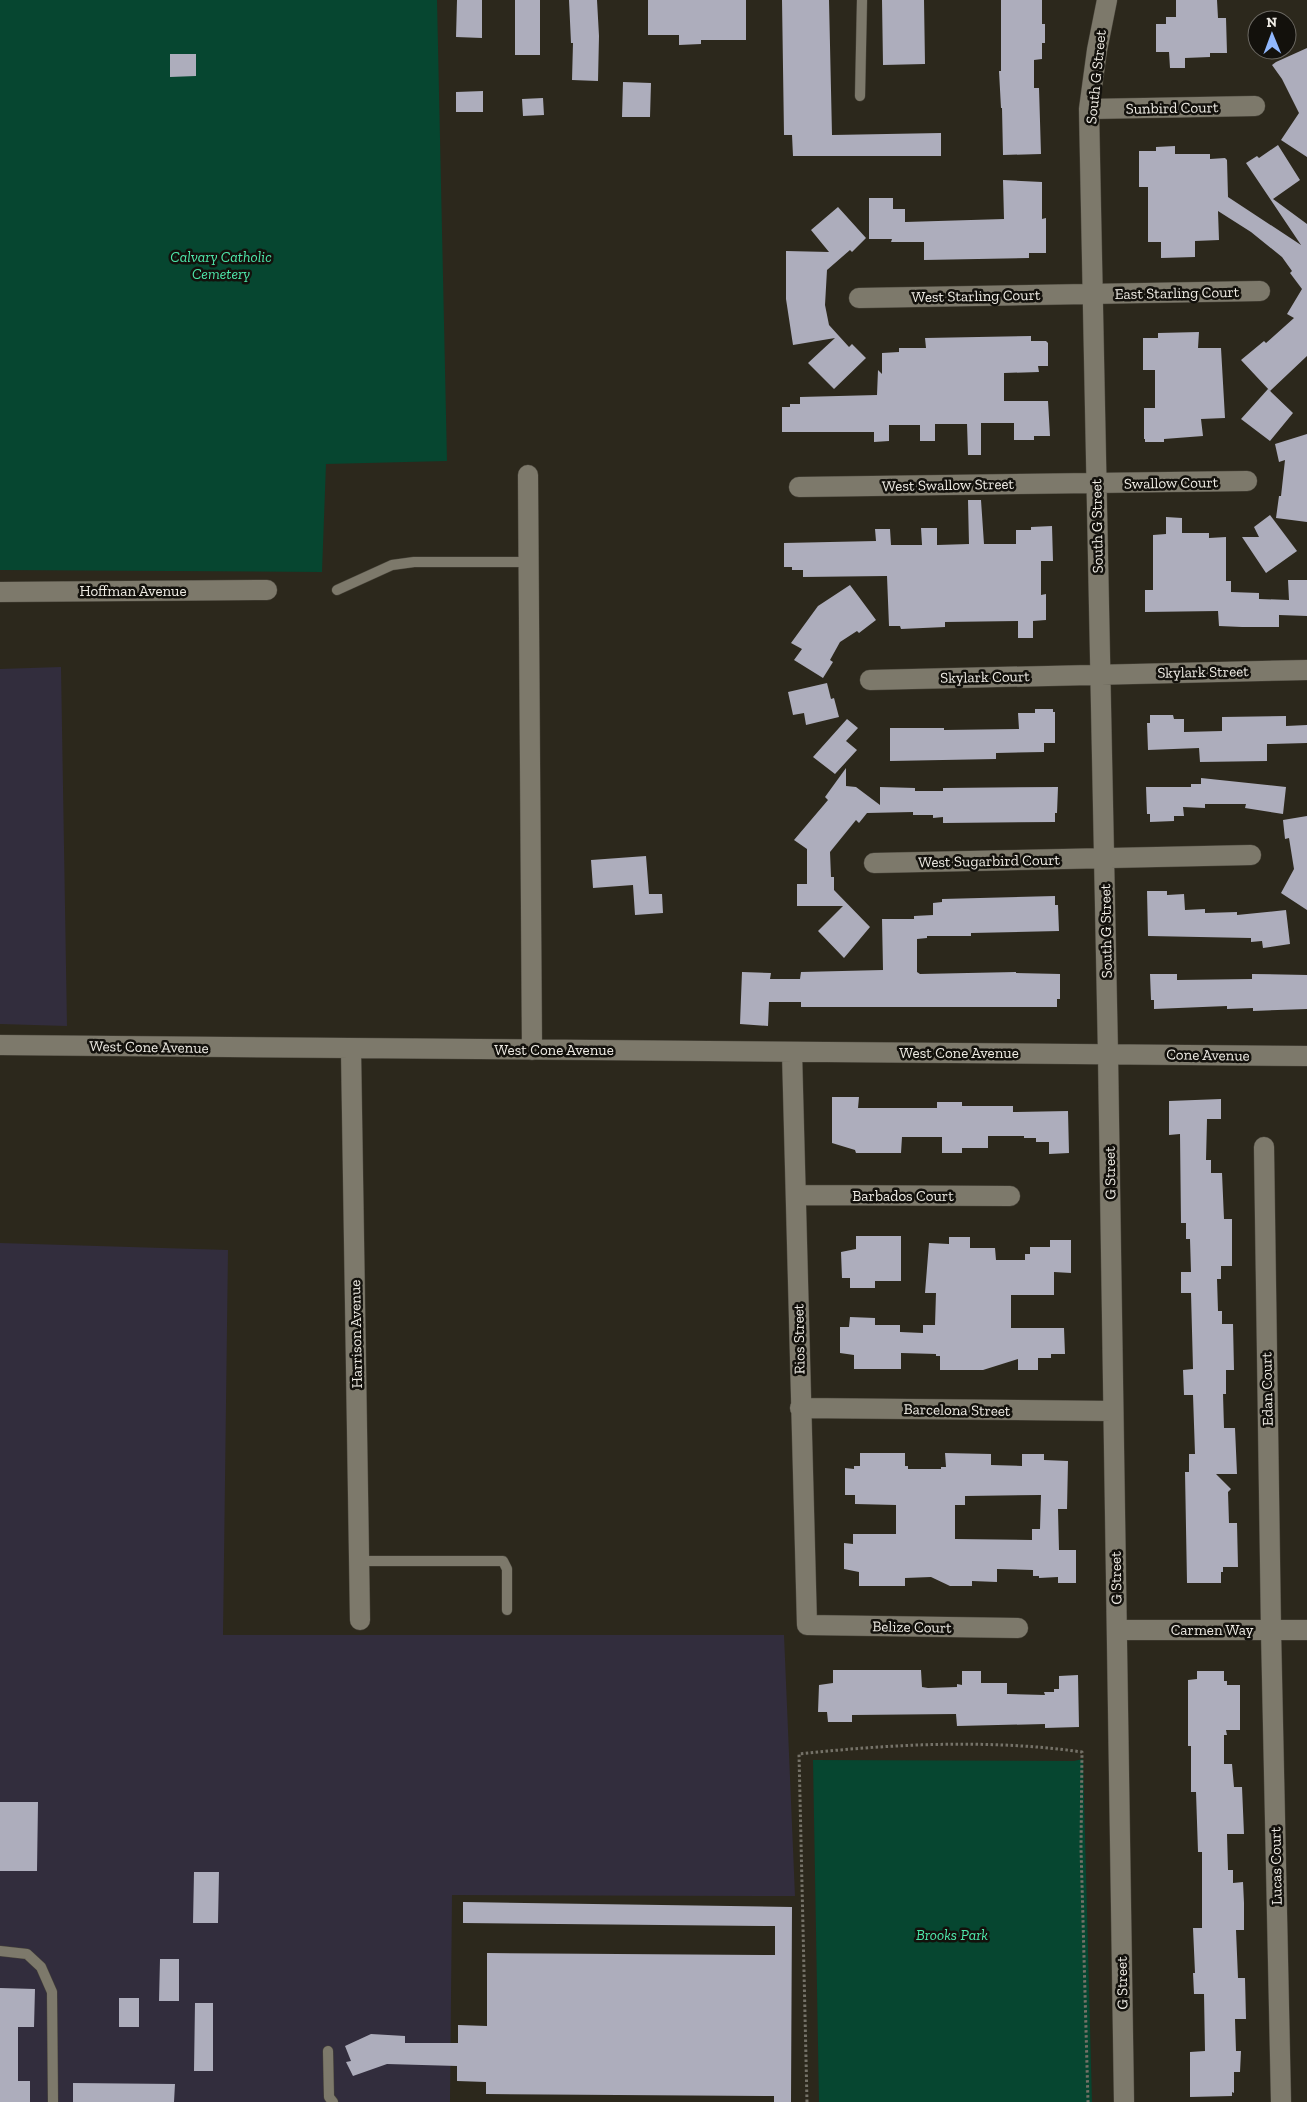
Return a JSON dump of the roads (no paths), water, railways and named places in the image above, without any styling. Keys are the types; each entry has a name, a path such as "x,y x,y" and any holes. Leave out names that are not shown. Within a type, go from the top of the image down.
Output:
{"street":[{"name":"South G Street","path":"1107,0 1097,50 1089,109 1108,1054"},
{"name":"Sunbird Court","path":"1089,109 1255,106"},
{"name":"East Starling Court","path":"1093,294 1260,291"},
{"name":"West Starling Court","path":"859,298 1093,294"},
{"path":"528,475 532,1050"},
{"name":"Swallow Court","path":"1096,484 1246,482"},
{"name":"West Swallow Street","path":"799,487 1096,484"},
{"name":"Hoffman Avenue","path":"0,592 267,590"},
{"name":"Skylark Street","path":"1100,674 1307,670"},
{"name":"Skylark Court","path":"870,680 1100,674"},
{"name":"West Sugarbird Court","path":"874,863 1251,855"},
{"name":"West Cone Avenue","path":"0,1045 1108,1054"},
{"name":"Harrison Avenue","path":"351,1049 360,1620"},
{"name":"Rios Street","path":"792,1052 807,1626"},
{"name":"Cone Avenue","path":"1108,1054 1307,1056"},
{"name":"G Street","path":"1108,1054 1124,2102"},
{"name":"Edan Court","path":"1264,1147 1271,1630"},
{"name":"Barbados Court","path":"796,1195 1010,1196"},
{"name":"Barcelona Street","path":"800,1408 1113,1411"},
{"name":"Belize Court","path":"807,1626 1018,1628"},
{"name":"Carmen Way","path":"1117,1630 1307,1630"},
{"name":"Lucas Court","path":"1271,1630 1280,2102"}],"lane":[{"path":"860,96 862,0"},
{"path":"337,590 392,565 414,562 529,562"},
{"path":"359,1561 504,1561 507,1569 507,1610"},
{"path":"0,1951 27,1954 41,1967 52,1992 52,2102"},
{"path":"328,2051 329,2096 333,2102"}],"park label":[{"name":"Calvary Catholic Cemetery","path":"221,266"},
{"name":"Brooks Park","path":"952,1935"}]}
